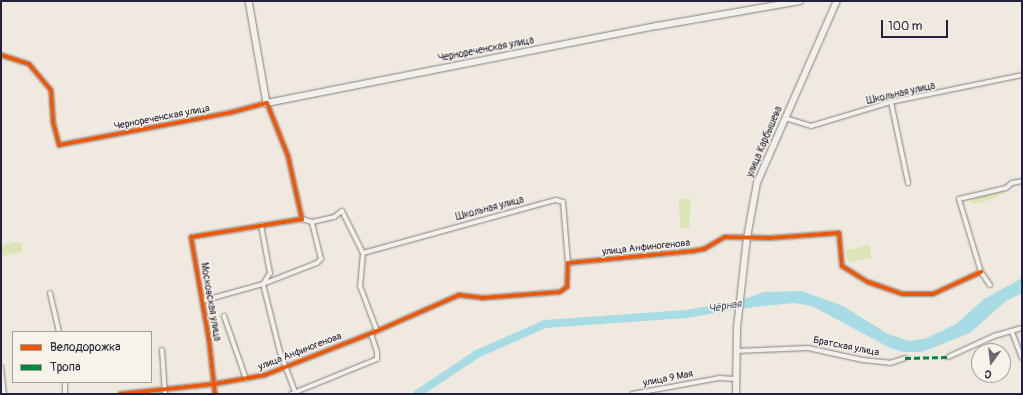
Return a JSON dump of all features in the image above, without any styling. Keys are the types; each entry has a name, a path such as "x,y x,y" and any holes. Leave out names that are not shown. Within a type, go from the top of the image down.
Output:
{"main road":[{"path":"250,1 267,103"},
{"name":"Чернореченская улица","path":"267,103 657,26 800,1"},
{"name":"улица Карбышева","path":"736,394 737,328 747,238 757,183 837,1"}],"street":[{"name":"Чернореченская улица","path":"1,55 29,64 51,90 53,122 59,145 229,113 267,103"},
{"name":"Школьная улица","path":"785,118 811,126 891,102 1022,75"},
{"path":"891,102 908,183"},
{"path":"267,103 288,156 302,219"},
{"path":"990,285 981,272 959,199 1006,188 1012,183 1022,181"},
{"name":"Школьная улица","path":"363,253 556,200 563,202 568,263"},
{"path":"371,334 378,352 376,359 293,393 263,284 270,273 262,225 302,219 312,222 334,217 342,211 363,253 360,286 377,331"},
{"path":"202,301 263,284 317,263 321,259 312,222"},
{"name":"Московская улица","path":"215,394 202,301 191,238 262,225"},
{"name":"улица Анфиногенова","path":"120,394 246,379 286,368 371,334 454,297 477,296 482,298 562,292 567,287 568,263 693,251 704,249 725,237 747,238 839,233 842,266 852,275 885,290 903,294 933,294 981,272"},
{"path":"270,273 283,276"},
{"path":"50,293 59,331"},
{"name":"улица Анфиногенова","path":"477,296 481,294"},
{"path":"224,316 246,379"},
{"path":"948,357 994,336 1022,328"},
{"path":"1012,332 1022,358"},
{"name":"Братская улица","path":"736,351 808,348 890,363 905,358"},
{"path":"162,350 165,394"},
{"path":"1,367 4,394"},
{"name":"улица 9 Мая","path":"632,394 708,380 736,379"},
{"path":"64,383 65,394"}],"green space":[{"path":"1004,187 1004,193 990,200 973,204 969,198 970,194"},
{"path":"679,199 691,199 689,228 680,228"},
{"path":"18,242 22,244 22,252 1,256 1,245"},
{"path":"869,245 872,258 849,263 846,250"}],"water":[{"path":"1022,278 1022,293 1006,301 970,333 922,352 903,352 890,348 812,306 794,303 745,308 745,299 763,292 802,291 843,306 888,334 909,341 927,338 956,324 984,299"}],"waterway":[{"name":"Чёрная","path":"417,394 477,354 545,324 686,314 756,302"}],"marked path":[{"path":"905,358 948,357"}],"cycle path":[{"path":"1,55 29,64 51,90 53,122 59,145 229,113 267,103 288,156 302,219 191,237 209,340 215,394"},
{"path":"120,394 214,384 265,375 377,331 459,295 482,298 560,292 567,287 568,263 693,251 704,249 725,237 770,238 839,233 842,266 868,282 903,294 933,294 981,272"}]}
